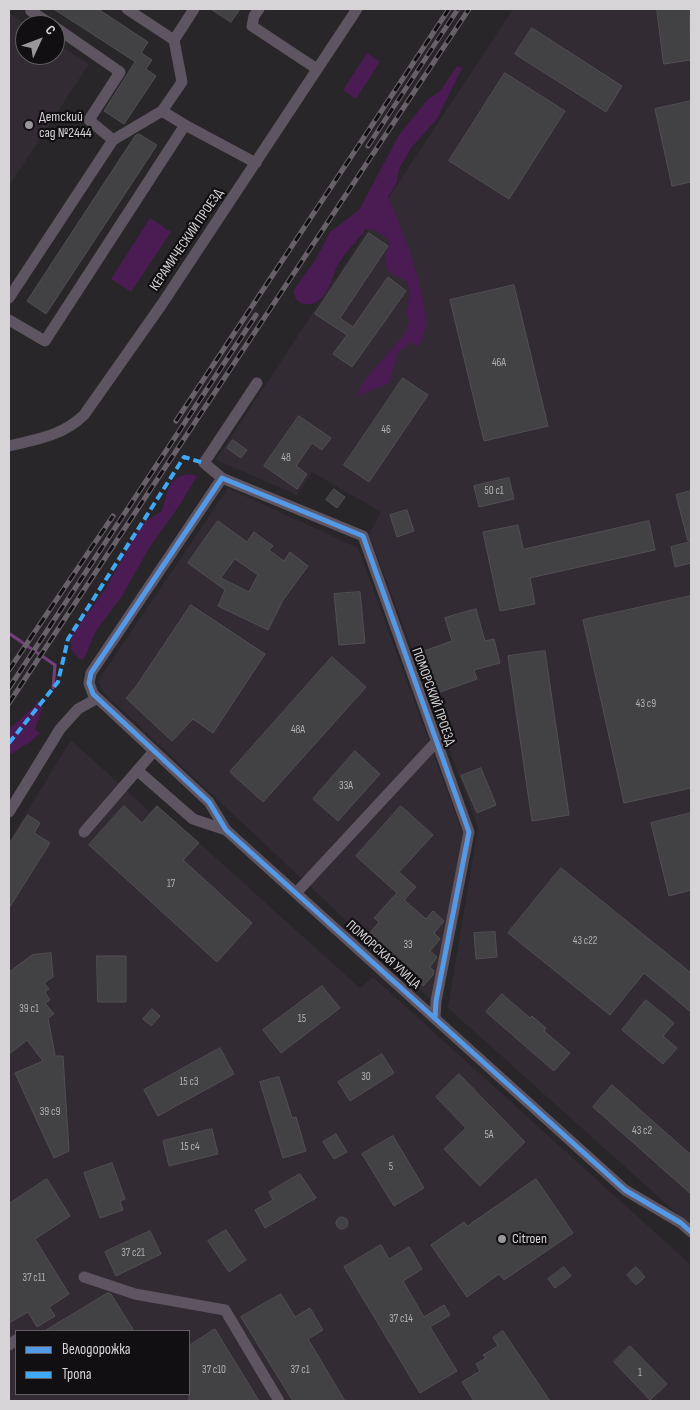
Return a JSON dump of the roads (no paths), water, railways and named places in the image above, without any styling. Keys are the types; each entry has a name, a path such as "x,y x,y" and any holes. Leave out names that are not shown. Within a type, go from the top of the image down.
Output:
{"street":[{"path":"126,9 174,40"},
{"path":"9,298 113,140 162,111 182,82 174,40 194,9"},
{"path":"259,9 254,16 252,26 318,69"},
{"name":"КЕРАМИЧЕСКИЙ ПРОЕЗД","path":"9,446 53,436 71,428 84,415 256,164 357,9"},
{"path":"65,34 120,72 89,120 113,140"},
{"path":"162,111 256,164"},
{"path":"9,320 45,341 186,125"},
{"path":"9,812 60,729 78,709 96,699 88,683 91,672 222,478 204,463 257,383"},
{"name":"ПОМОРСКИЙ ПРОЕЗД","path":"222,478 363,536 469,832 436,1000 435,1018"},
{"name":"ПОМОРСКАЯ УЛИЦА","path":"96,699 209,802 226,830 625,1190 681,1223 691,1232"},
{"path":"296,893 437,741"},
{"path":"84,832 154,751"},
{"path":"138,771 192,819 226,830"},
{"path":"84,1278 135,1294 224,1310 279,1401"}],"waterway":[{"path":"10,634 55,665 53,688"}],"railway":[{"path":"176,421 449,9"},
{"path":"368,146 458,9"},
{"path":"9,703 469,9"},
{"path":"9,688 256,315"},
{"path":"9,670 113,516"}],"place":[{"name":"Детский сад №2444","path":"29,125"},
{"name":"Citroen","path":"502,1239"}]}
